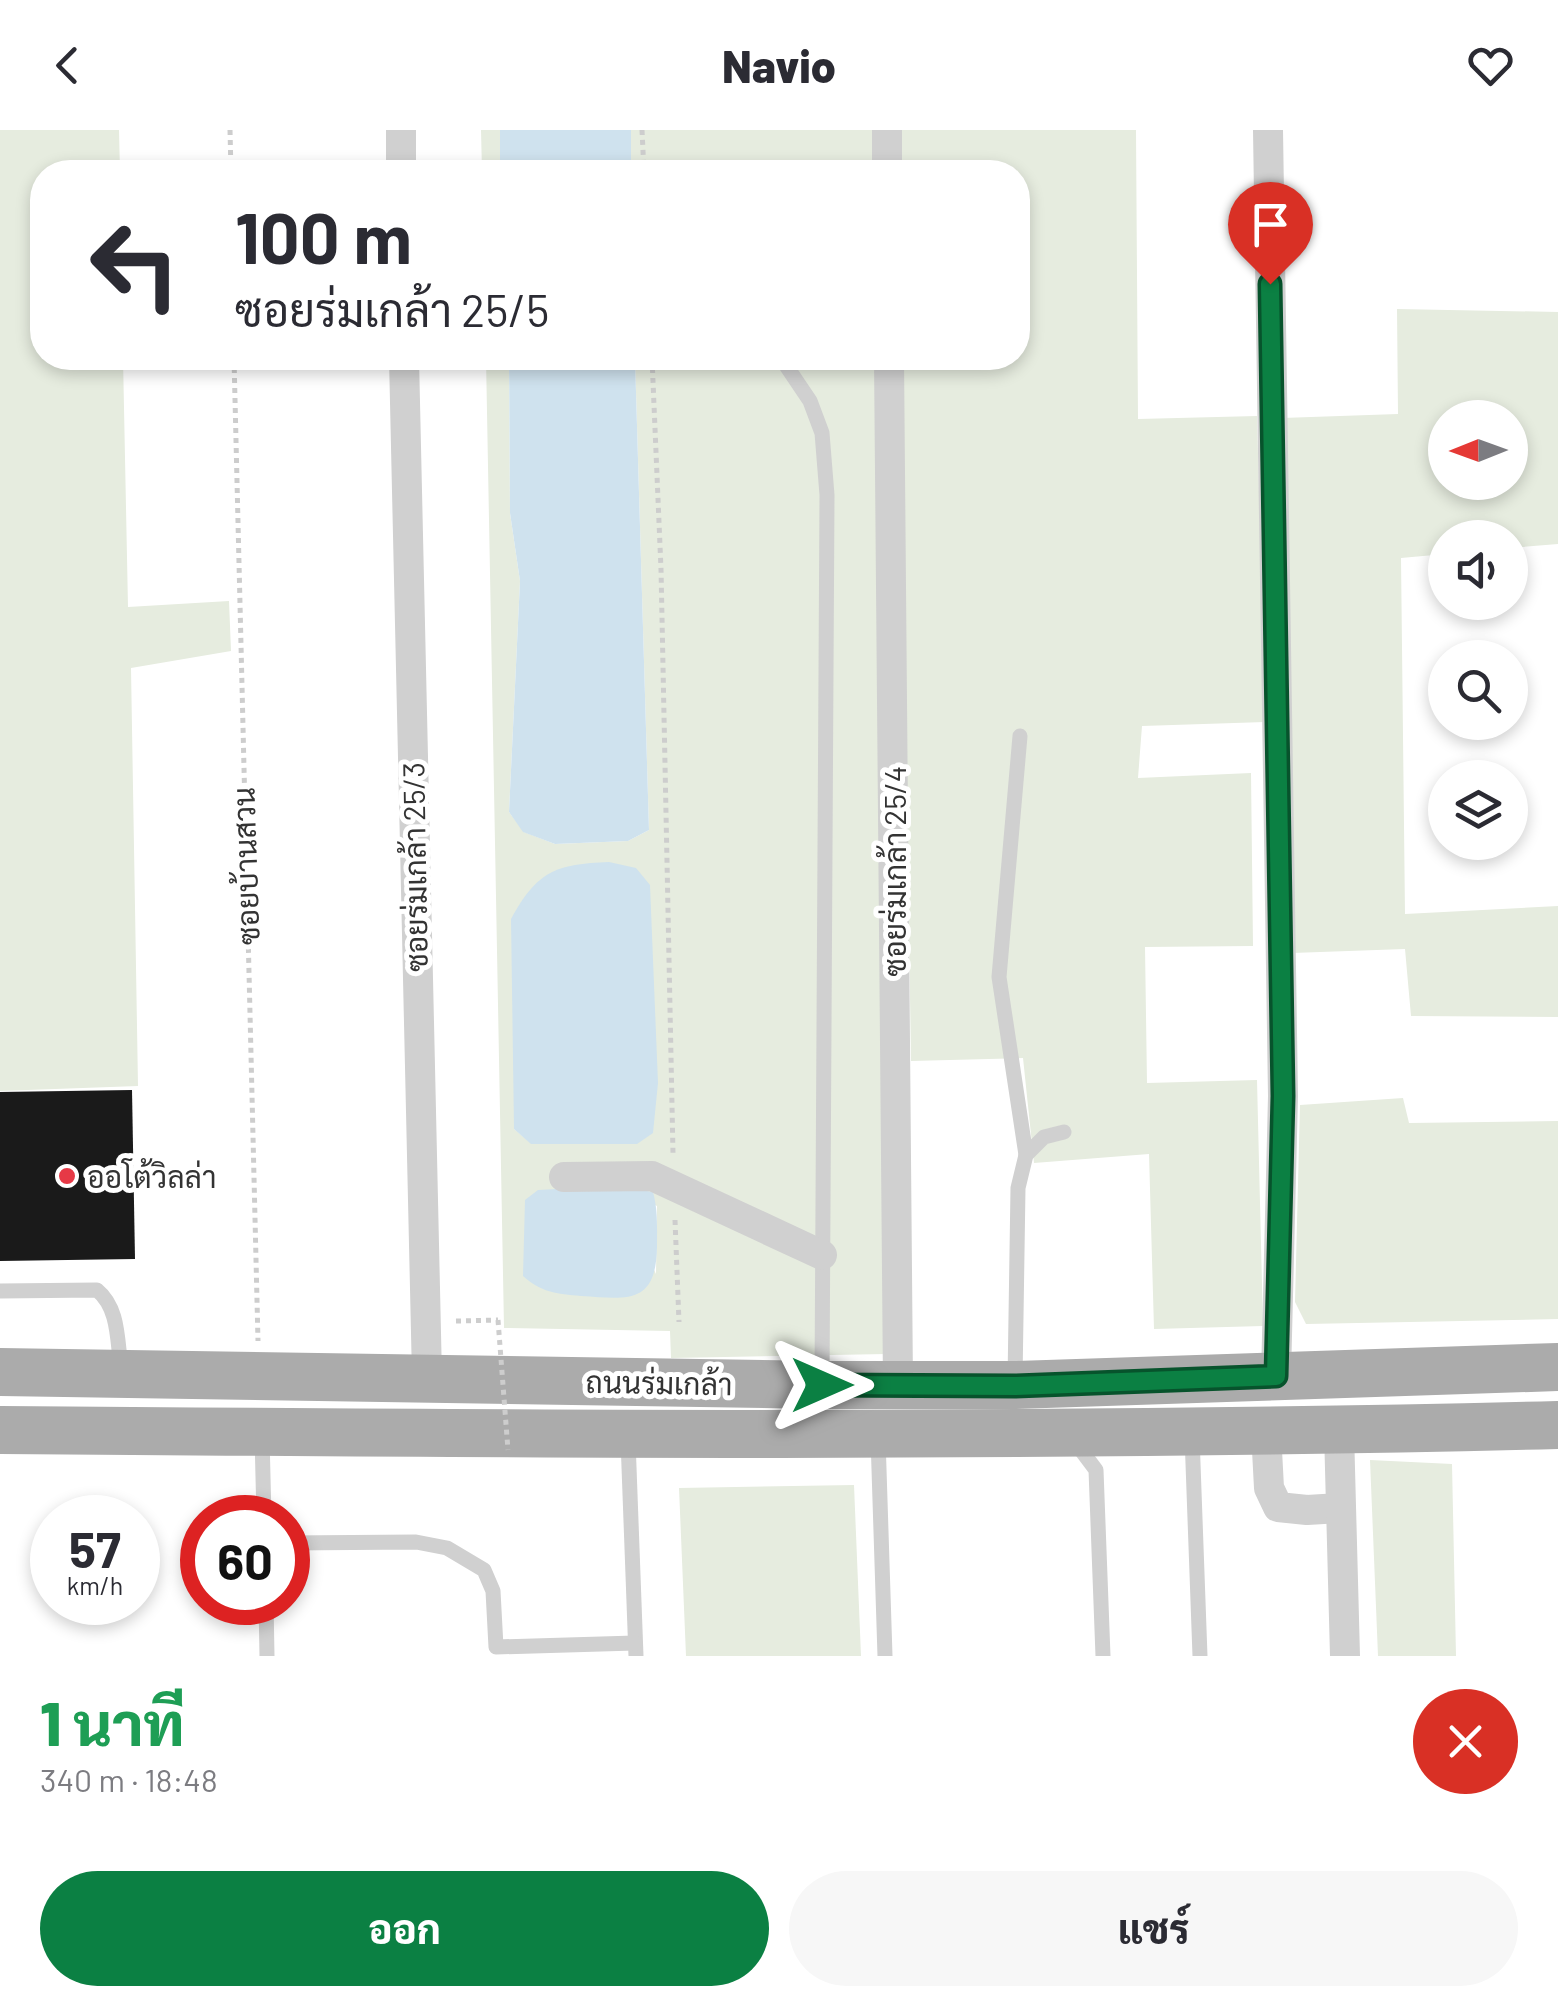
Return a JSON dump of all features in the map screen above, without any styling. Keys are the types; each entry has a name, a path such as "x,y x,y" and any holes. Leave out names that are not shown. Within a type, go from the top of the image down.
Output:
{"main road":[{"name":"ถนนร่มเกล้า","path":"0,1372 1015,1386 1558,1367"},
{"name":"ถนนร่มเกล้า","path":"0,1430 628,1436 1558,1426"}],"street":[{"path":"401,130 402,160"},
{"path":"887,130 887,160"},
{"path":"1268,130 1283,1096 1276,1376"},
{"name":"ซอยร่มเกล้า 25/3","path":"404,370 427,1377"},
{"name":"ซอยร่มเกล้า 25/4","path":"889,370 898,1386"},
{"path":"564,1177 652,1176 822,1255"},
{"path":"1266,1431 1269,1488 1278,1506 1307,1510 1340,1508"},
{"path":"1340,1431 1345,1656"}],"lane":[{"path":"789,370 810,402 822,433 827,495 822,1385"},
{"path":"1015,1386 1018,1188 1026,1156 998,977 1020,736"},
{"path":"1026,1156 1044,1137 1064,1132"},
{"path":"0,1291 97,1290 108,1298 113,1310 122,1373"},
{"path":"262,1432 263,1495"},
{"path":"1192,1432 1200,1656"},
{"path":"877,1434 885,1656"},
{"path":"1070,1434 1096,1470 1103,1656"},
{"path":"310,1543 416,1542 447,1548 484,1570 492,1591 495,1651 635,1650 628,1436"},
{"path":"266,1625 267,1656"}],"path":[{"path":"230,130 231,160"},
{"path":"642,130 643,160"},
{"name":"ซอยบ้านสวน","path":"234,370 259,1374"},
{"path":"653,370 679,1322"},
{"path":"425,1322 498,1320 508,1450"}],"shaded area":[{"path":"0,130 119,130 120,160 30,160 30,370 123,370 128,607 229,601 231,651 131,668 138,1086 0,1091"},
{"path":"481,130 500,130 500,160 482,160"},
{"path":"631,130 874,130 875,160 631,160"},
{"path":"898,130 1136,130 1138,419 1257,416 1265,722 1142,726 1138,778 1251,773 1253,946 1145,947 1147,1083 1257,1080 1263,1326 1154,1329 1149,1154 1034,1163 1023,1058 911,1061 900,370 1030,370 1030,160 898,160"},
{"path":"1397,309 1558,312 1558,544 1528,546 1528,520 1428,520 1428,556 1401,558 1405,914 1558,906 1558,1017 1411,1016 1405,949 1292,953 1282,418 1398,414"},
{"path":"486,370 509,370 510,513 520,581 509,812 524,832 555,844 628,841 649,830 635,370 877,370 887,1354 671,1358 670,1331 504,1328","holes":["514,1129 637,1144 532,1144","615,1186 657,1206 656,1274"]},
{"path":"1403,1098 1409,1123 1558,1121 1558,1319 1306,1324 1295,1302 1300,1105"},
{"path":"1370,1460 1452,1464 1456,1656 1378,1656"},
{"path":"854,1485 861,1656 686,1656 679,1488"}],"water":[{"path":"500,130 631,130 631,160 500,160"},
{"path":"509,370 635,370 649,830 628,841 555,844 523,832 509,812 520,581 510,513"},
{"path":"609,862 636,868 650,885 658,1083 653,1133 637,1144 531,1144 514,1129 511,919 530,890 550,873 575,865"},
{"path":"615,1186 653,1192 657,1247 651,1280 645,1289 613,1298 572,1295 542,1289 523,1276 525,1200 538,1190"}],"building":[{"name":"ออโต้วิลล่า","path":"132,1090 135,1259 0,1261 0,1092"}],"place":[{"name":"ออโต้วิลล่า","path":"67,1176"}],"route":[{"path":"822,1385 1015,1386 1276,1376 1283,1096 1270,284"}]}
